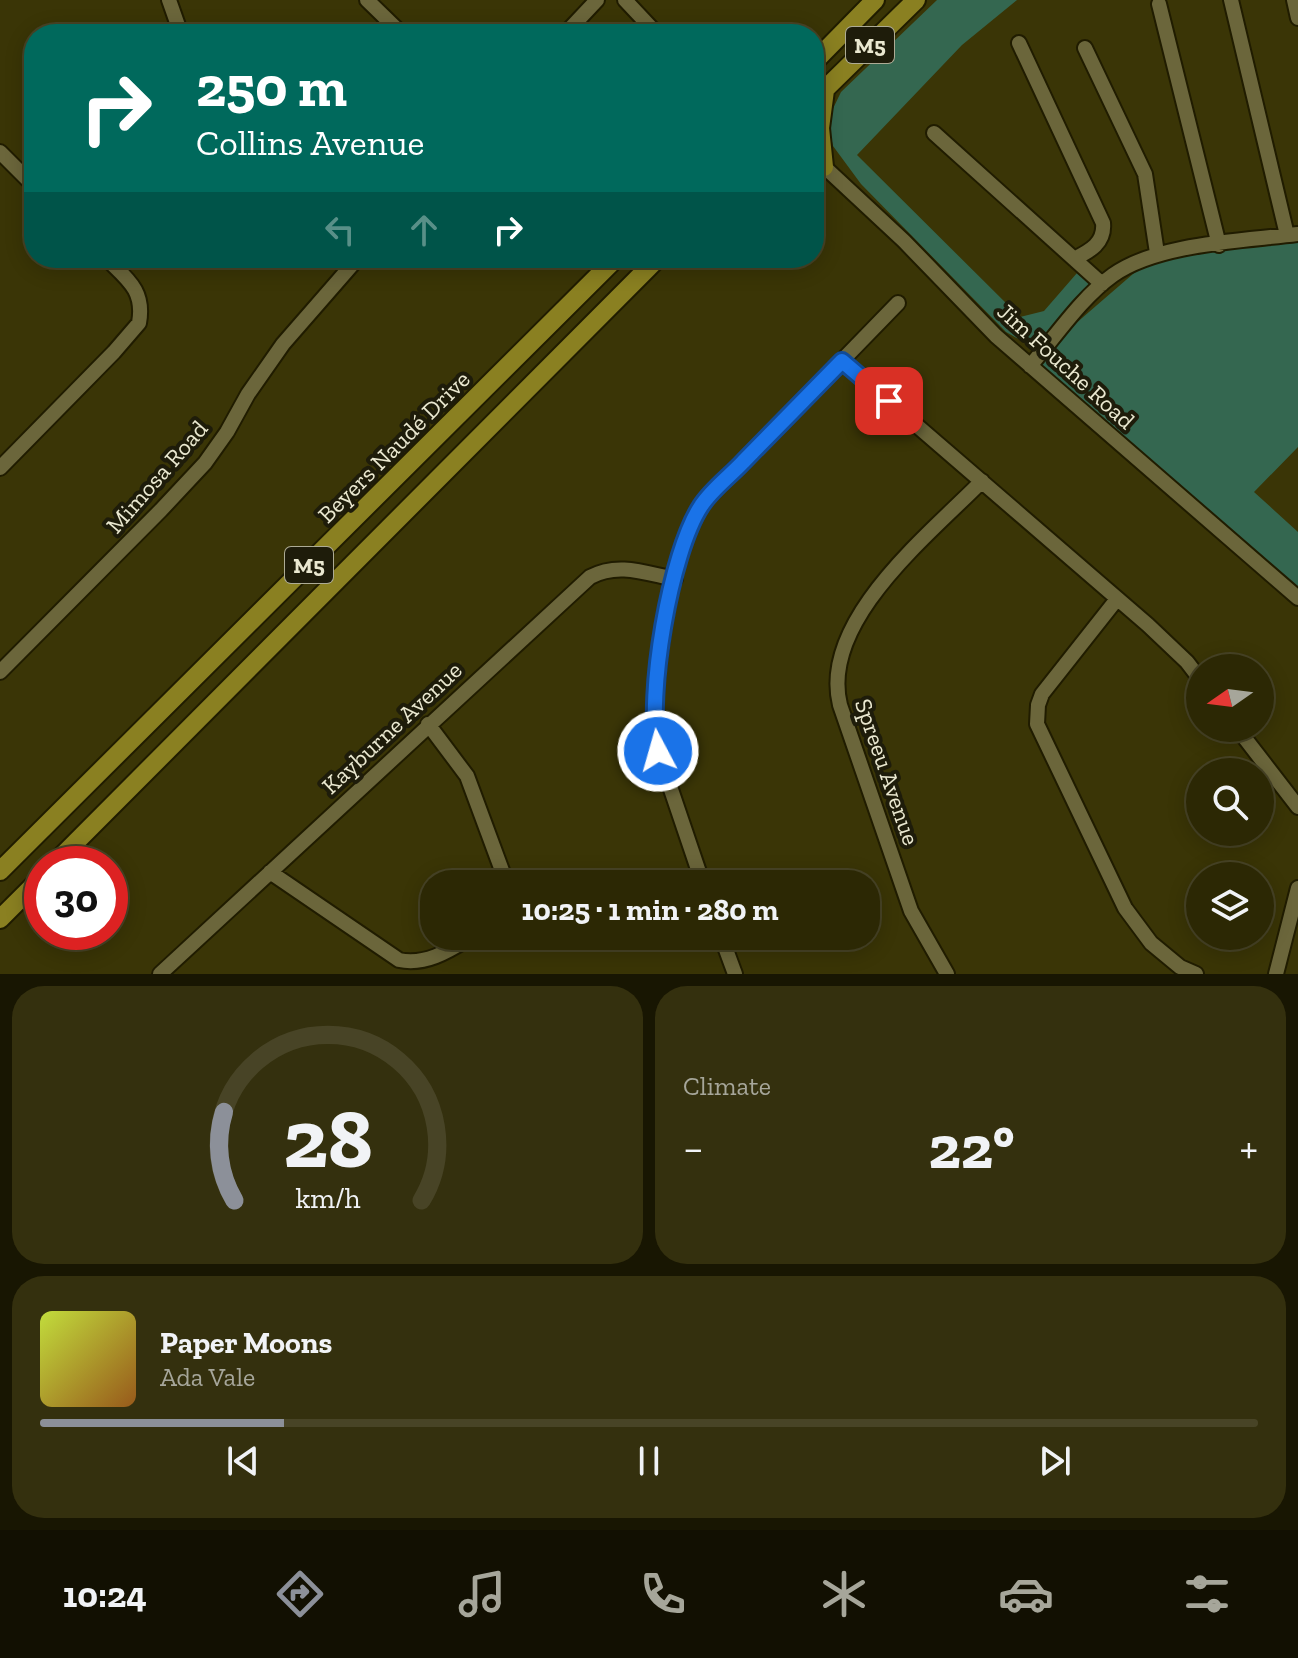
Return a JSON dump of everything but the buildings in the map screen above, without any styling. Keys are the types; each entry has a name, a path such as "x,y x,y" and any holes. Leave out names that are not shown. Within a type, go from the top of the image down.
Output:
{"main road":[{"name":"M5","path":"824,52 875,0"},
{"name":"M5","path":"824,91 916,0"},
{"name":"Beyers Naudé Drive","path":"0,871 606,268"},
{"name":"M5","path":"72,846 648,268"},
{"path":"0,919 24,895"}],"street":[{"path":"169,0 177,24"},
{"path":"367,0 392,24"},
{"path":"574,24 597,0"},
{"path":"625,0 648,24"},
{"path":"1030,366 1102,284 1130,264 1157,253 1293,234 1231,0"},
{"path":"1294,0 1298,18"},
{"path":"1159,4 1219,245"},
{"path":"1019,43 1103,223 1102,239 1090,251 1074,259"},
{"path":"1085,48 1145,174 1157,253"},
{"path":"934,133 1102,284"},
{"path":"0,152 24,176"},
{"name":"Jim Fouche Road","path":"824,167 904,241 996,336 1298,598"},
{"path":"0,468 139,323 139,295 116,268"},
{"name":"Mimosa Road","path":"0,672 205,463 283,344 349,268"},
{"path":"699,870 654,730 655,682 675,579 688,532 703,503 898,303"},
{"path":"842,361 1169,643 1186,663"},
{"name":"Spreeu Avenue","path":"947,974 908,903 840,705 836,692 837,674 847,639 865,604 982,481"},
{"name":"Kayburne Avenue","path":"160,974 590,577 605,569 618,568 675,579"},
{"path":"1117,599 1042,694 1037,724 1125,908 1151,943 1165,956 1196,974"},
{"path":"428,724 467,776 502,870"},
{"path":"1248,742 1298,807"},
{"path":"270,872 399,960 421,961 449,950"},
{"path":"1276,974 1298,888"},
{"path":"726,950 735,974"}],"green space":[{"path":"937,0 1017,0 962,45 857,155 1020,317 1044,311 1077,273 1091,285 1044,337 1024,342 1006,332 861,184 833,146 827,121 841,92"},
{"path":"1298,230 1298,447 1254,492 1298,532 1298,600 1030,363 1163,248"}],"route":[{"path":"658,751 654,730 655,682 667,610 682,548 703,503 842,361 889,401"}]}
